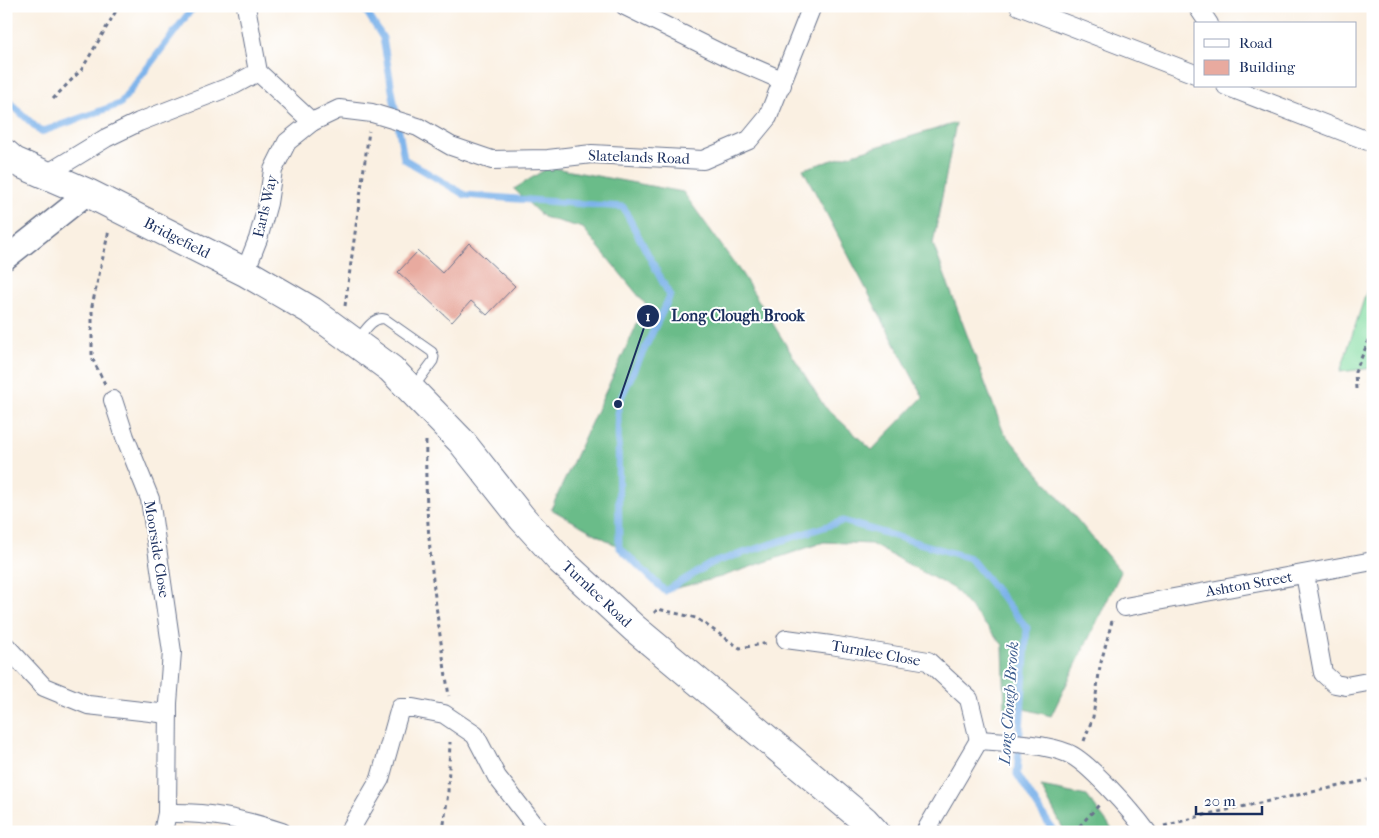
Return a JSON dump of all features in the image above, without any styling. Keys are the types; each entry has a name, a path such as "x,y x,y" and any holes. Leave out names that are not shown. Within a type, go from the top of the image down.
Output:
{"main road":[{"name":"Bridgefield","path":"6,154 14,161 47,174 113,205 245,272 312,311 348,338"},
{"name":"Turnlee Road","path":"348,338 391,369 461,441 522,518 560,560 634,628 864,820 875,832"}],"street":[{"path":"246,6 258,72 312,122"},
{"path":"625,6 726,56 776,78 782,85"},
{"name":"Slatelands Road","path":"370,113 418,126 451,146 492,160 548,159 592,154 703,160 749,140 768,117 812,6"},
{"path":"1019,6 1194,74"},
{"path":"1197,6 1208,22"},
{"path":"47,174 106,138 139,122 234,85 258,72"},
{"path":"1231,88 1373,143"},
{"path":"1255,88 1265,101"},
{"name":"Earls Way","path":"245,272 258,239 268,203 273,170 287,142 312,122 339,109 370,113"},
{"path":"6,258 88,193"},
{"name":"Moorside Close","path":"113,400 125,437 150,499 172,652 168,708 167,813 163,832"},
{"name":"Ashton Street","path":"1125,607 1373,561"},
{"path":"1306,574 1323,673 1335,684 1346,686 1373,681"},
{"name":"Turnlee Close","path":"786,639 928,661 969,699 978,740"},
{"path":"6,646 44,687 88,704 168,708"},
{"path":"349,832 380,779 400,708 413,708 444,714 475,735 497,778 540,832"},
{"path":"925,832 978,740 1046,748 1066,752 1078,758 1112,792 1146,831"},
{"path":"167,813 196,812 214,814 242,819 282,832"}],"lane":[{"path":"348,338 375,319 380,318 385,319 432,352 433,362 419,398"}],"path":[{"path":"53,99 82,69 119,6"},
{"path":"348,338 370,113"},
{"path":"113,205 92,306 92,358 113,400"},
{"path":"1356,389 1355,372 1373,331"},
{"path":"419,398 434,599 450,703 448,792 443,832"},
{"path":"1078,758 1093,717 1100,666 1113,618 1125,607"},
{"path":"634,628 658,609 696,618 740,648 786,639"},
{"path":"1146,831 1208,814 1373,779"},
{"path":"1074,832 1112,792"}],"green space":[{"path":"956,123 933,244 1003,431 1121,572 1051,716 1010,705 1005,710 1003,645 954,589 871,544 824,542 721,577 665,591 619,547 551,509 646,305 583,228 543,217 514,189 549,167 683,192 742,274 824,406 872,450 923,397 803,169"},
{"path":"1373,272 1373,368 1340,372"},
{"path":"1041,787 1087,796 1114,832 1065,832"}],"building":[{"path":"469,243 515,286 487,315 471,301 452,322 398,272 418,251 442,273"}],"waterway":[{"name":"Long Clough Brook","path":"6,99 41,132 120,104 191,10 198,6"},
{"name":"Long Clough Brook","path":"363,6 383,38 404,159 465,195 623,207 670,296 618,404 619,547 665,591 712,563 843,521 970,558 1027,628 1017,774 1054,832"}],"place":[{"name":"Long Clough Brook","path":"618,404"}]}
